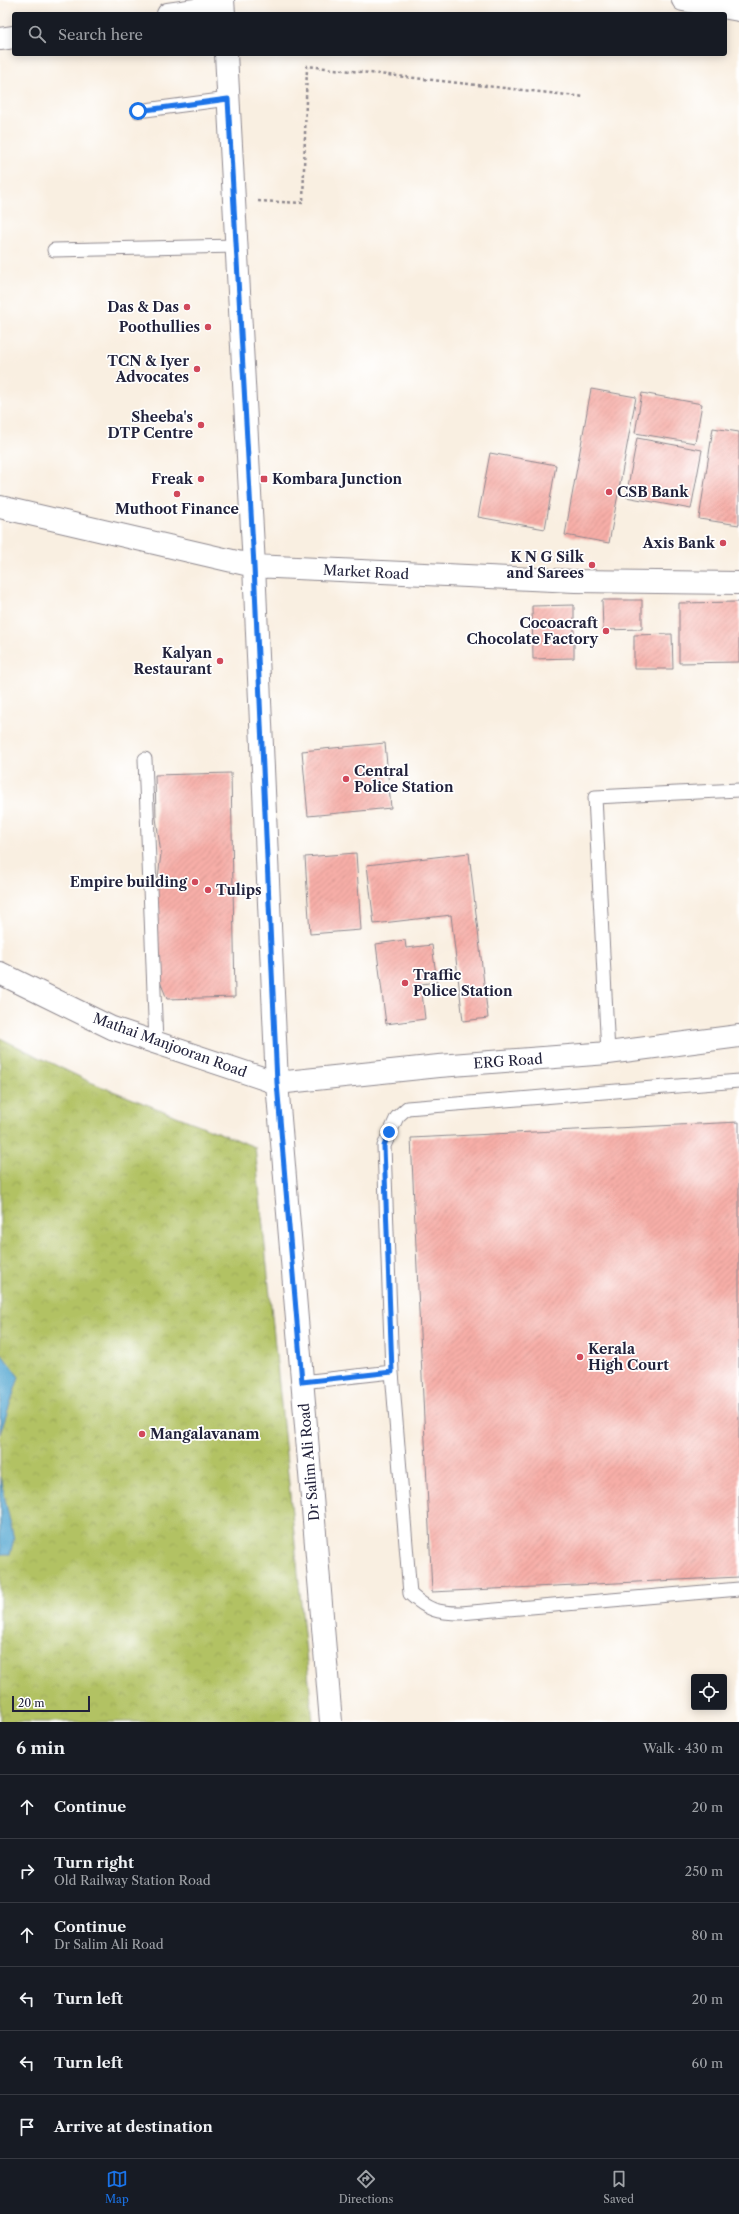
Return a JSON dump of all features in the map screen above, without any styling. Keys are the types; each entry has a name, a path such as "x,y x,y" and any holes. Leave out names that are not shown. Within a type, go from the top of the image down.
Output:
{"street":[{"path":"683,0 739,10"},
{"path":"182,12 223,6"},
{"path":"0,40 12,37"},
{"name":"Dr Salim Ali Road","path":"226,56 254,566 277,1083 331,1722"},
{"name":"Market Road","path":"0,507 254,566 575,581 739,583"},
{"name":"Mathai Manjooran Road","path":"0,973 112,1028 277,1083"},
{"name":"ERG Road","path":"277,1083 439,1066 608,1053 739,1036"}],"lane":[{"path":"138,111 228,99"},
{"path":"54,250 237,246"},
{"path":"145,759 156,1043"},
{"path":"608,1053 595,797 739,790"},
{"path":"739,1081 407,1108 397,1117 384,1146 392,1372 410,1594 427,1608 445,1613 461,1613 739,1589"},
{"path":"302,1382 392,1372"}],"path":[{"path":"234,200 303,203 308,66 585,97"}],"green space":[{"name":"Mangalavanam","path":"0,1038 90,1082 255,1147 313,1722 0,1722"}],"water":[{"path":"0,1352 19,1377 0,1434"},
{"path":"0,1477 14,1539 10,1554 0,1554"}],"building":[{"path":"591,389 636,397 609,543 565,535"},
{"path":"642,393 702,404 695,443 635,433"},
{"path":"713,428 739,432 739,525 699,519"},
{"path":"637,438 702,450 691,509 626,497"},
{"path":"490,453 556,465 545,529 478,517"},
{"path":"602,600 642,600 642,629 603,630"},
{"path":"739,602 739,662 679,663 679,603"},
{"path":"574,605 574,658 533,659 532,606"},
{"path":"672,634 673,669 634,669 634,635"},
{"name":"Central Police Station","path":"385,743 391,808 308,816 302,751"},
{"name":"Empire building","path":"231,773 235,997 167,999 159,979 154,909 161,854 156,818 155,775"},
{"path":"356,853 361,930 310,934 305,857"},
{"path":"469,853 488,1018 463,1021 451,915 374,924 367,865"},
{"name":"Traffic Police Station","path":"405,940 406,948 432,945 437,982 421,984 425,1019 386,1024 376,944"},
{"name":"Kerala High Court","path":"739,1122 739,1577 432,1592 411,1138"}],"place":[{"name":"Das & Das","path":"187,307"},
{"name":"Poothullies","path":"208,327"},
{"name":"TCN & Iyer Advocates","path":"197,369"},
{"name":"Sheeba's DTP Centre","path":"201,425"},
{"name":"Freak","path":"201,479"},
{"name":"Kombara Junction","path":"264,479"},
{"name":"CSB Bank","path":"609,492"},
{"name":"Muthoot Finance","path":"177,494"},
{"name":"Axis Bank","path":"723,543"},
{"name":"K N G Silk and Sarees","path":"592,565"},
{"name":"Cocoacraft Chocolate Factory","path":"606,631"},
{"name":"Kalyan Restaurant","path":"220,661"},
{"name":"Central Police Station","path":"346,779"},
{"name":"Empire building","path":"195,882"},
{"name":"Tulips","path":"208,890"},
{"name":"Traffic Police Station","path":"405,983"},
{"name":"Kerala High Court","path":"580,1357"},
{"name":"Mangalavanam","path":"142,1434"}],"route":[{"path":"138,111 228,99 254,566 277,1083 302,1382 392,1372 384,1146 389,1132"}]}
